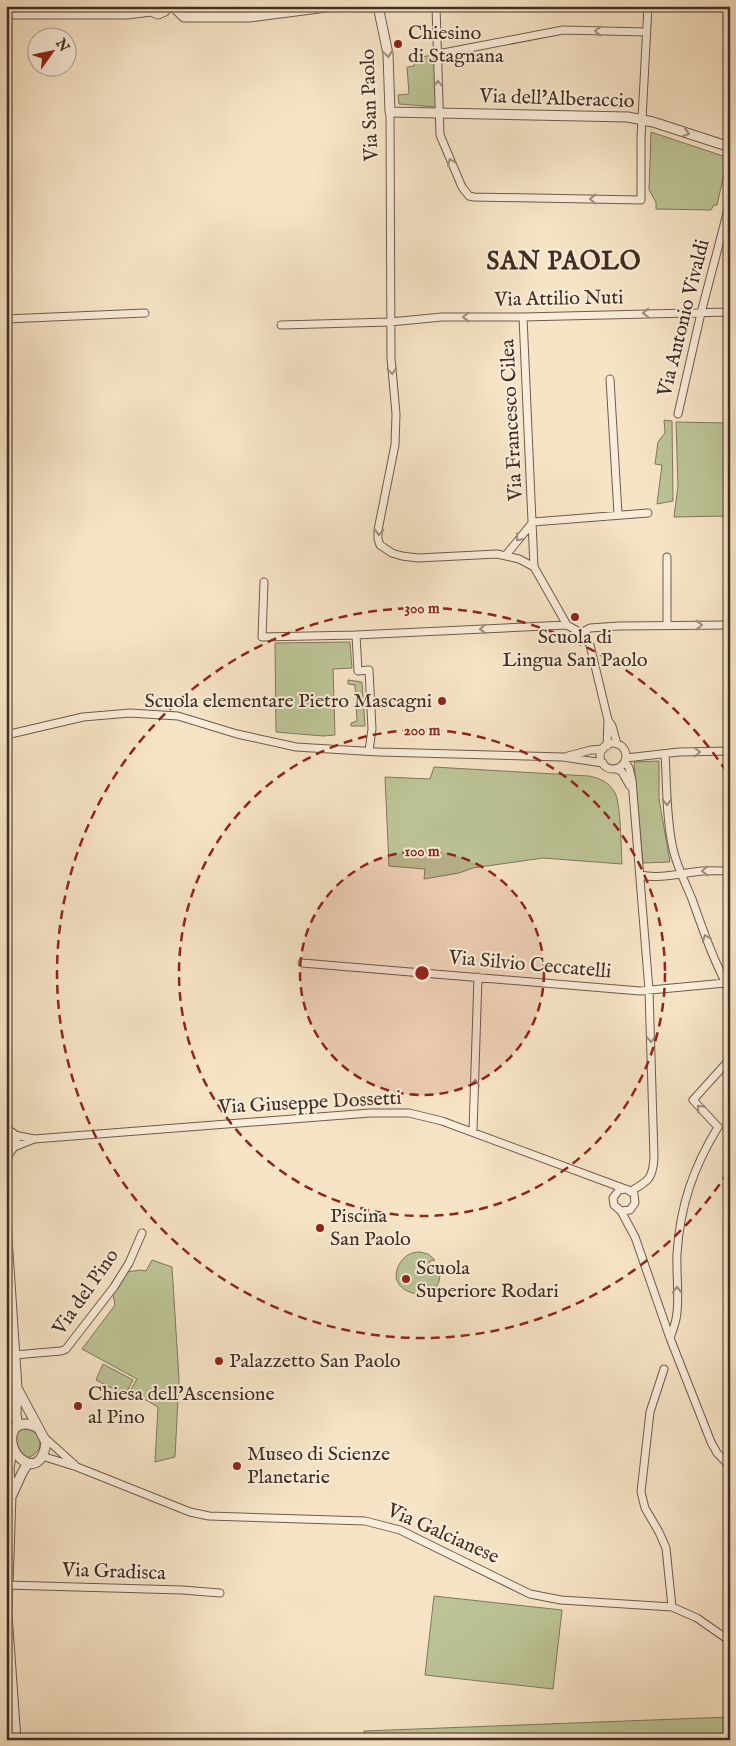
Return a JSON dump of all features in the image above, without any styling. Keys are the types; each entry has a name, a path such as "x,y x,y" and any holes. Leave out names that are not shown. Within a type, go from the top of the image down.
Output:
{"street":[{"path":"127,14 138,6"},
{"path":"6,14 127,14 149,9 158,14 162,13 168,6"},
{"name":"Via San Paolo","path":"173,6 184,17 249,17 334,6 378,6 388,54 390,112 390,322 396,414 395,445 378,530 378,539 380,545 392,553 402,556 418,558 497,554 519,559 534,567"},
{"path":"436,6 438,113 442,141 462,187 468,196 641,200 641,138 648,6"},
{"path":"438,54 563,30 646,32"},
{"name":"Via dell'Alberaccio","path":"390,112 628,117 730,147"},
{"name":"Via Antonio Vivaldi","path":"678,414 701,312 730,202"},
{"name":"Via Attilio Nuti","path":"390,322 442,317 730,312"},
{"path":"6,319 145,313"},
{"name":"Via Francesco Cilea","path":"523,317 534,567"},
{"path":"281,325 390,322"},
{"path":"610,379 618,514"},
{"path":"533,522 648,512"},
{"name":"Via Francesco Cilea","path":"506,555 533,522"},
{"path":"667,557 667,626"},
{"path":"534,567 566,625"},
{"path":"264,582 262,637 356,635 566,625 581,633 590,645 594,656 608,720 605,747 601,754 603,763"},
{"path":"581,633 590,628 619,626 730,625"},
{"path":"356,635 358,671 369,670 372,729 370,751"},
{"path":"6,735 83,717 130,713 178,716 237,734 296,748 563,757 603,763 609,768 617,769 625,777 632,792"},
{"path":"608,720 612,726 617,744 624,749 632,780 649,990 654,1169 647,1181 628,1190 619,1190 613,1197"},
{"path":"563,757 617,744"},
{"path":"617,769 626,760 665,754 730,751"},
{"path":"665,754 672,848 680,875 685,883 711,952 730,991"},
{"path":"640,875 647,877 680,875 694,872 730,871"},
{"name":"Via Silvio Ceccatelli","path":"302,963 649,990 725,983"},
{"path":"473,1131 478,977"},
{"path":"670,1338 677,1318 679,1223 695,1171 704,1150 718,1127 692,1100 730,1059"},
{"name":"Via Giuseppe Dossetti","path":"14,1135 34,1139 370,1113 422,1115 473,1131 606,1182 614,1183 628,1190"},
{"path":"6,1130 14,1135 16,1143 9,1153"},
{"name":"Via Giuseppe Dossetti","path":"9,1153 34,1139"},
{"path":"606,1182 613,1197 614,1205 621,1211 634,1237 670,1338 711,1442 717,1453 730,1466"},
{"path":"628,1190 634,1194 636,1201 630,1210 634,1237"},
{"path":"621,1211 630,1210"},
{"name":"Via Galcianese","path":"6,1222 18,1426"},
{"name":"Via del Pino","path":"14,1355 66,1349 114,1287 129,1263 142,1233"},
{"path":"664,1368 650,1412 641,1492 645,1508 666,1548 672,1607"},
{"name":"Via Galcianese","path":"17,1388 37,1427 45,1438 77,1467"},
{"path":"16,1740 8,1672 9,1468 7,1440 8,1433 18,1426 26,1424 37,1427"},
{"path":"8,1453 20,1462 28,1463 35,1461 42,1456 45,1449 45,1438"},
{"name":"Via Galcianese","path":"42,1456 77,1467 190,1512 209,1516 365,1521 384,1525 429,1544 530,1594 543,1597 672,1607 697,1618 730,1641"},
{"path":"9,1497 28,1463"},
{"name":"Via Gradisca","path":"7,1585 220,1593"}],"green space":[{"path":"434,55 436,107 399,104 398,95 409,94 407,67 414,66 414,58"},
{"path":"651,132 726,157 727,161 717,205 714,205 711,210 656,209 656,202 649,190"},
{"path":"664,420 672,421 673,501 657,504 662,465 655,464 658,442 665,433"},
{"path":"676,422 730,423 730,498 727,499 727,516 674,517 678,486"},
{"path":"350,642 352,668 333,669 335,735 323,736 276,732 275,643"},
{"path":"348,680 362,682 365,726 351,726 351,723 357,721 355,685 348,684"},
{"path":"659,761 659,799 670,862 643,863 634,762"},
{"path":"434,767 589,776 601,780 610,786 617,799 620,816 622,864 543,858 473,868 459,873 424,879 425,869 389,866 385,777 430,779"},
{"path":"420,1252 428,1254 435,1260 430,1261 429,1266 434,1269 438,1265 440,1279 435,1288 427,1293 416,1294 406,1291 399,1284 396,1275 400,1263 406,1256 411,1253"},
{"path":"152,1260 172,1267 179,1379 175,1457 155,1462 158,1407 130,1391 137,1379 82,1349 115,1305 113,1294 127,1272 146,1271"},
{"path":"103,1364 133,1380 125,1395 96,1380"},
{"path":"19,1430 31,1430 36,1434 40,1444 35,1454 22,1458 11,1441"},
{"path":"434,1596 562,1610 553,1689 425,1675"},
{"path":"730,1717 730,1740 364,1740 364,1731"}],"place":[{"name":"Chiesino di Stagnana","path":"398,44"},
{"name":"Scuola di Lingua San Paolo","path":"575,617"},
{"name":"Scuola elementare Pietro Mascagni","path":"442,701"},
{"name":"Piscina San Paolo","path":"320,1228"},
{"name":"Scuola Superiore Rodari","path":"406,1279"},
{"name":"Palazzetto San Paolo","path":"219,1361"},
{"name":"Chiesa dell'Ascensione al Pino","path":"78,1406"},
{"name":"Museo di Scienze Planetarie","path":"237,1466"}],"district":[{"name":"SAN PAOLO","path":"564,262"}]}
